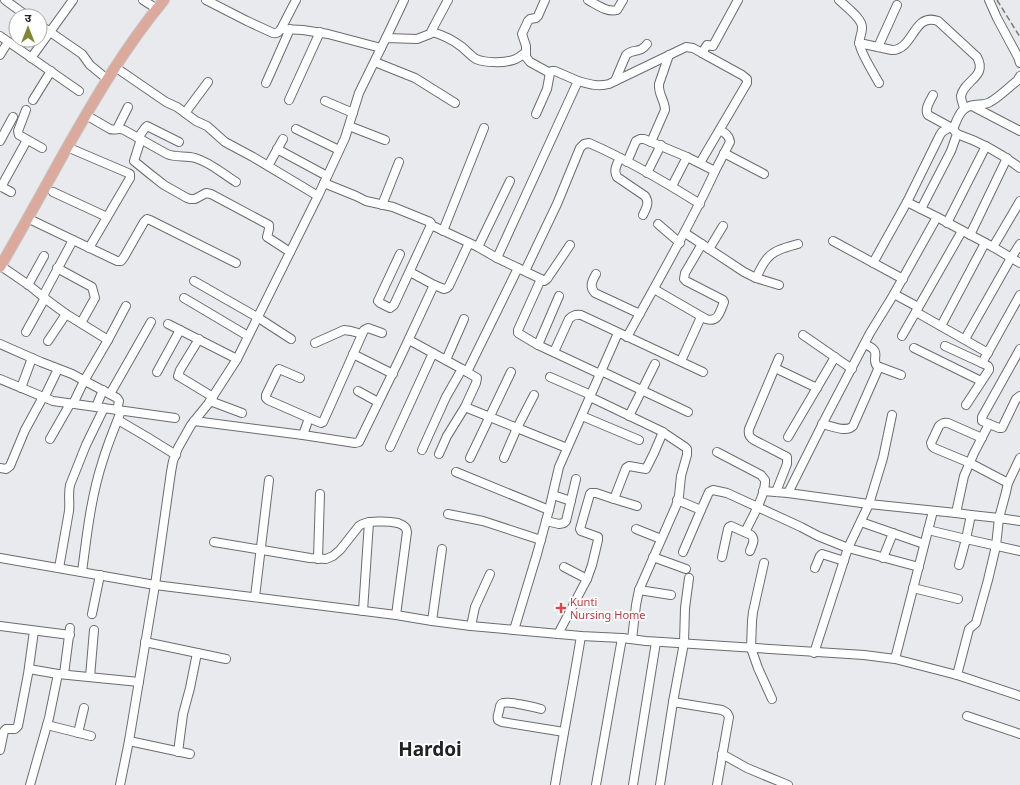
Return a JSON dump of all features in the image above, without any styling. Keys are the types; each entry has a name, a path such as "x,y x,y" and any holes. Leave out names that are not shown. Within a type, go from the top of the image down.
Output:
{"main road":[{"path":"0,267 107,79 140,31 164,0"}],"street":[{"path":"5,0 16,8"},
{"path":"31,58 73,0"},
{"path":"143,0 157,9"},
{"path":"206,0 273,33 278,33 286,29 320,32 381,48"},
{"path":"266,84 296,0"},
{"path":"120,785 129,741 155,585 170,472 176,455 188,430 212,399 237,359 257,316 318,196 349,126 359,93 404,0"},
{"path":"386,38 417,39 430,34 448,0"},
{"path":"545,0 538,16 530,19 522,34 526,46 526,57 530,62 550,73 555,71 578,81 598,86 609,84 669,55 690,47 747,79 745,88 700,163"},
{"path":"588,0 613,12 617,10 623,0"},
{"path":"702,53 707,45 713,46 738,0"},
{"path":"839,0 859,19 862,24 863,28 859,38 860,48 879,83"},
{"path":"989,0 1020,63"},
{"path":"878,47 897,5"},
{"path":"859,43 897,50 901,48 924,21 932,19 938,21 977,57 980,63 978,73 964,90 961,95 961,100 968,107 1020,131"},
{"path":"50,32 82,54 90,65 107,79"},
{"path":"289,100 320,32"},
{"path":"432,32 459,45 477,59 482,61 491,62 514,60 526,52"},
{"path":"0,36 8,42 0,55"},
{"path":"615,81 626,55 629,52 642,50 647,44"},
{"path":"17,48 79,91"},
{"path":"651,142 665,110 665,106 659,93 659,84 669,55"},
{"path":"375,62 415,78 455,103"},
{"path":"115,66 166,102 177,107 207,126 224,142 253,157 318,196"},
{"path":"33,100 51,71"},
{"path":"536,114 547,89 550,73"},
{"path":"921,209 951,151 953,130 960,114 968,107 991,102 1017,81 1020,76"},
{"path":"497,258 578,81"},
{"path":"186,113 208,82"},
{"path":"933,95 926,109 928,116 986,146 1007,158 1020,168"},
{"path":"325,101 353,113"},
{"path":"117,129 128,107"},
{"path":"26,110 18,132 19,135 42,148"},
{"path":"86,115 110,129 113,130 121,128 171,156 194,158 205,162 236,182"},
{"path":"0,141 13,117"},
{"path":"179,142 147,126 140,138 134,161 164,186 190,199 195,199 206,193 211,194 268,226 269,229 267,237 290,252"},
{"path":"349,126 385,140"},
{"path":"443,231 484,128"},
{"path":"296,129 339,150"},
{"path":"627,337 685,233 730,142 728,135 720,130"},
{"path":"873,263 907,202 940,135 942,132 953,130"},
{"path":"158,149 166,136"},
{"path":"268,166 283,138"},
{"path":"643,215 648,199 646,196 617,177 615,174 615,170 636,141 644,139 687,157 715,171"},
{"path":"11,192 1,187 27,140"},
{"path":"422,450 446,397 465,370 557,204 580,148 584,144 589,143 623,160 672,186 700,204"},
{"path":"648,173 661,146"},
{"path":"947,223 986,146"},
{"path":"67,147 130,174 130,178 89,248"},
{"path":"277,149 325,180 356,196 382,205 393,207 430,222 431,225 544,280 547,279 570,245"},
{"path":"724,153 764,174"},
{"path":"672,186 687,157"},
{"path":"970,235 1007,158"},
{"path":"382,205 399,162"},
{"path":"478,247 510,181"},
{"path":"53,192 107,218"},
{"path":"940,326 989,245 1020,201"},
{"path":"907,202 1020,263"},
{"path":"788,493 822,424 865,344 937,217"},
{"path":"27,218 114,261 121,261 144,222 148,219 236,263"},
{"path":"658,224 680,242"},
{"path":"400,254 379,299 380,303 388,307 392,307 410,272 431,225"},
{"path":"709,249 723,226"},
{"path":"902,336 962,231"},
{"path":"685,233 744,272 756,278 780,285"},
{"path":"26,332 57,268 73,240"},
{"path":"832,241 903,279"},
{"path":"410,272 434,285 444,289 447,288 469,243"},
{"path":"654,289 701,317 710,320 717,319 724,302 723,300 684,279 685,273 702,244"},
{"path":"756,278 765,260 781,250 798,244"},
{"path":"965,339 1010,258 1020,244"},
{"path":"28,285 44,256"},
{"path":"0,267 28,285 66,314 108,340"},
{"path":"57,268 92,287 95,298 81,323"},
{"path":"596,274 591,286 595,294 640,314"},
{"path":"541,279 517,332 519,334 538,345 688,412"},
{"path":"194,281 257,316 291,339"},
{"path":"194,421 357,443 360,440 409,340 434,285"},
{"path":"894,294 940,326 988,353"},
{"path":"982,363 1020,295"},
{"path":"538,345 559,296"},
{"path":"184,298 248,336"},
{"path":"50,439 108,340 126,306"},
{"path":"48,341 66,314"},
{"path":"554,352 569,319 577,314 703,372"},
{"path":"681,361 701,317"},
{"path":"446,360 464,319"},
{"path":"59,568 70,506 70,485 106,392 151,322"},
{"path":"168,324 237,359"},
{"path":"300,378 279,369 266,395 266,398 321,423 323,422 364,330 368,328 382,333"},
{"path":"157,372 180,330"},
{"path":"315,343 344,330 362,334"},
{"path":"514,630 541,540 559,469 618,333"},
{"path":"803,335 852,369"},
{"path":"199,339 180,370 178,376 212,399 242,413"},
{"path":"409,340 465,370 475,377 477,381 465,407 447,436 439,454"},
{"path":"865,344 875,351 875,364 879,367 901,375"},
{"path":"945,346 982,363 989,368 966,405"},
{"path":"1,347 72,374 119,400 118,420 103,458 97,481 82,572"},
{"path":"914,348 981,381"},
{"path":"1020,349 982,417 982,421 1002,428 1016,399 1020,396"},
{"path":"390,447 433,353"},
{"path":"353,354 392,374"},
{"path":"788,437 835,357"},
{"path":"21,388 32,358"},
{"path":"776,492 787,464 787,457 750,438 749,429 779,358"},
{"path":"629,416 655,364"},
{"path":"822,424 845,429 853,426 879,367"},
{"path":"775,368 817,388"},
{"path":"0,468 6,469 10,466 25,430 58,369"},
{"path":"470,458 511,372"},
{"path":"550,377 662,432 687,449 678,500 639,590 632,640"},
{"path":"0,379 53,401 174,418"},
{"path":"358,391 378,402"},
{"path":"504,458 516,428 534,395"},
{"path":"465,407 567,448"},
{"path":"814,653 848,548 869,504 883,458 892,415"},
{"path":"582,416 639,440"},
{"path":"303,435 309,418"},
{"path":"118,420 176,455"},
{"path":"982,438 944,422 939,426 931,443 934,448 970,463 1008,483"},
{"path":"956,513 962,483 989,424"},
{"path":"614,499 626,468 628,466 646,468 654,454 662,432"},
{"path":"717,452 764,477 765,484 762,494 745,532"},
{"path":"957,675 969,629 976,622 988,580 996,546 999,520 1008,483 1019,461"},
{"path":"456,472 549,510"},
{"path":"546,521 559,524 566,521 576,479"},
{"path":"255,597 269,480"},
{"path":"683,552 700,510 711,490 727,494 818,536 848,548 919,567"},
{"path":"762,494 776,492 788,493 869,504 956,513 999,520 1020,521"},
{"path":"558,634 587,579 598,540 596,535 581,531 580,529 590,494 596,493 637,506"},
{"path":"318,558 320,494"},
{"path":"553,495 571,501"},
{"path":"678,500 700,510"},
{"path":"895,659 933,511"},
{"path":"448,514 483,521 541,540"},
{"path":"959,565 971,515"},
{"path":"363,611 369,522"},
{"path":"861,522 924,544"},
{"path":"214,542 326,558 333,556 340,550 362,523 398,523 403,525 407,532 396,615"},
{"path":"722,557 729,527 734,527 751,535 754,539 750,551"},
{"path":"636,529 661,539"},
{"path":"928,530 1020,551"},
{"path":"883,558 892,533"},
{"path":"432,621 442,549"},
{"path":"816,568 821,554 844,561"},
{"path":"653,557 686,569"},
{"path":"0,558 155,585 396,615 471,626 656,642 864,655 895,659 957,675 1020,696"},
{"path":"764,563 752,621 751,648 772,699"},
{"path":"564,567 587,579"},
{"path":"471,626 474,610 490,574"},
{"path":"92,614 100,575"},
{"path":"660,785 684,643 685,608 689,578"},
{"path":"913,588 958,599"},
{"path":"639,590 671,594"},
{"path":"0,626 34,631 70,631 61,674 30,785"},
{"path":"90,677 94,630"},
{"path":"0,745 4,730 15,729 17,727 29,669 34,631"},
{"path":"555,785 581,636"},
{"path":"596,785 622,638"},
{"path":"145,642 226,659"},
{"path":"633,785 656,642"},
{"path":"178,752 183,714 197,653"},
{"path":"29,669 61,674 139,682"},
{"path":"540,709 505,702 500,705 497,718 502,722 564,732"},
{"path":"673,702 722,710 727,713 729,717 717,785"},
{"path":"78,733 84,708"},
{"path":"967,716 1020,734"},
{"path":"47,725 91,736"},
{"path":"129,741 190,754"},
{"path":"722,754 747,768 788,785"}],"railway":[{"path":"997,0 1020,37"}],"place":[{"name":"Kunti Nursing Home","path":"561,608"}],"district":[{"name":"Hardoi","path":"430,749"}]}
